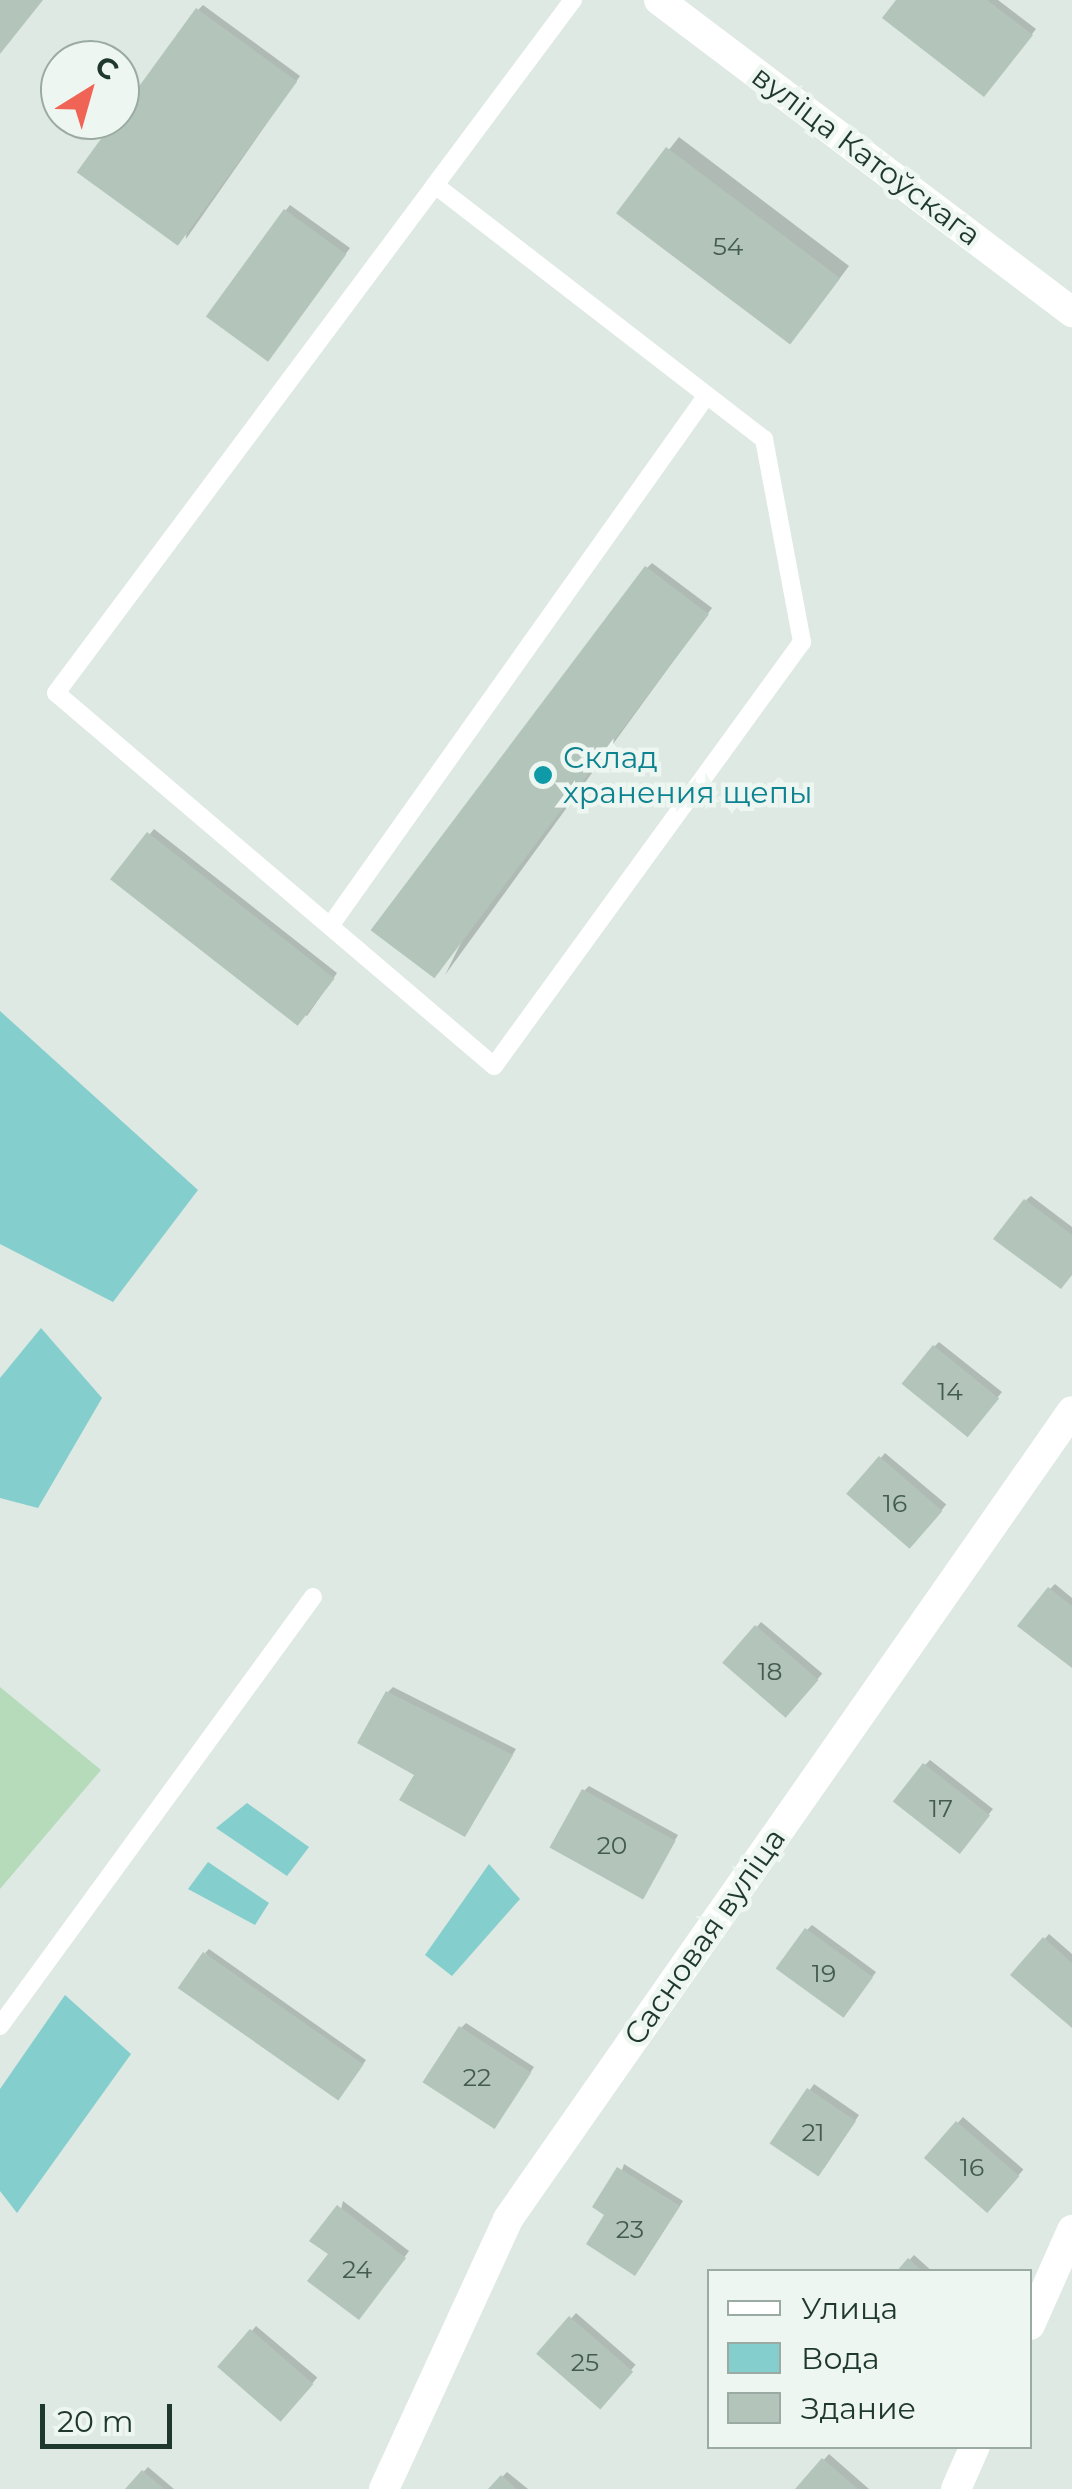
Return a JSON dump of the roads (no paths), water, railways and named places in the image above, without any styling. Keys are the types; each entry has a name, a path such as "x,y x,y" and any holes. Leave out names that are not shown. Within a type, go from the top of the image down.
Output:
{"street":[{"name":"вуліца Катоўскага","path":"659,0 1072,312"},
{"name":"Сасновая вуліца","path":"384,2489 508,2219 1072,1411"},
{"path":"1032,2320 1072,2230"},
{"path":"956,2489 974,2449"}],"lane":[{"path":"434,185 764,439 802,642 494,1066 56,693 434,185 573,0"},
{"path":"330,926 706,395"},
{"path":"0,2026 313,1597"}],"water":[{"path":"0,1011 198,1190 113,1302 0,1244"},
{"path":"41,1328 102,1398 38,1508 0,1498 0,1378"},
{"path":"247,1803 309,1847 287,1876 216,1828"},
{"path":"208,1862 269,1903 255,1925 188,1889"},
{"path":"489,1864 520,1899 452,1976 425,1955"},
{"path":"65,1995 131,2054 17,2213 0,2191 0,2089"}],"place":[{"name":"Склад хранения щепы","path":"543,775"}]}
